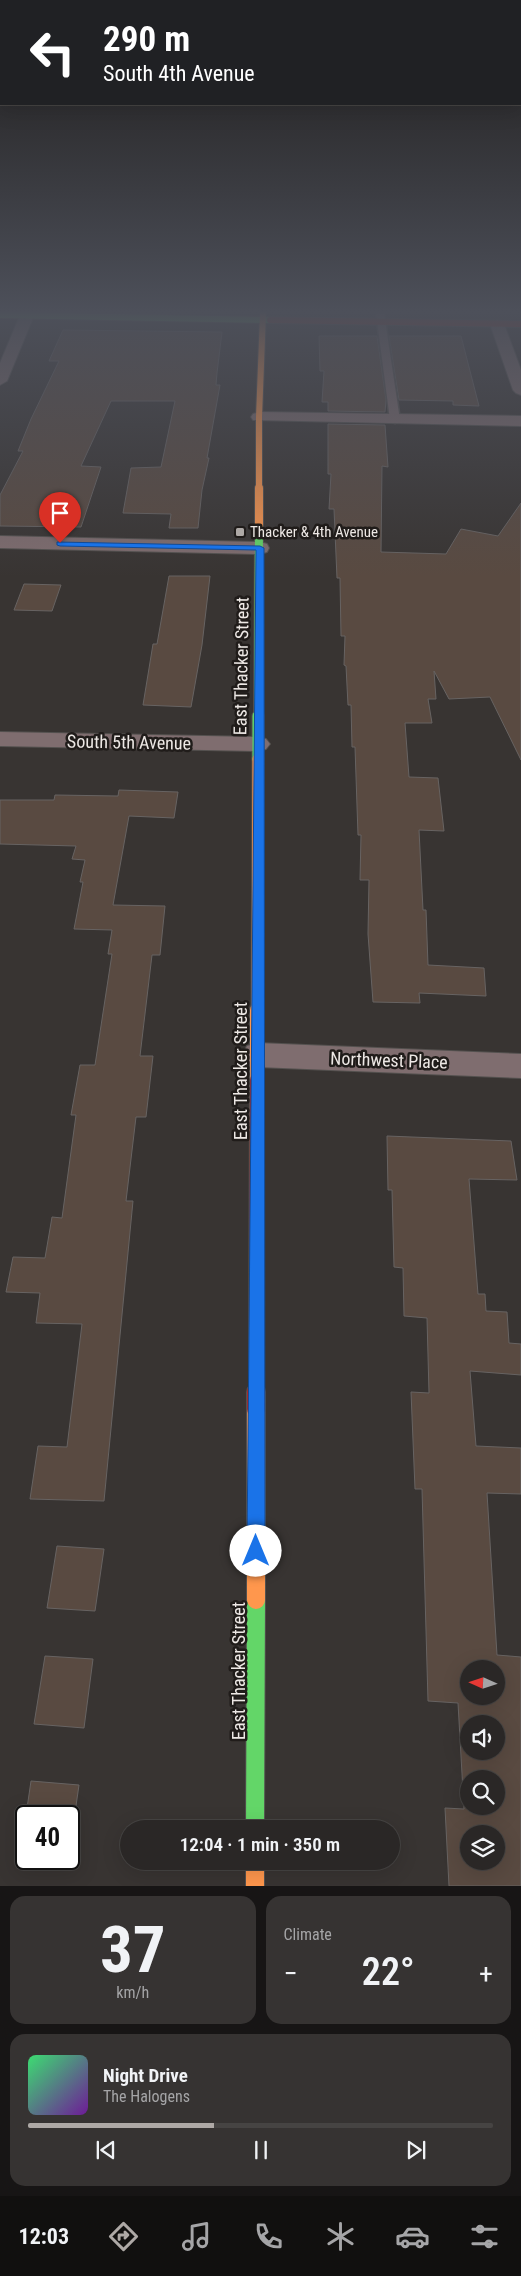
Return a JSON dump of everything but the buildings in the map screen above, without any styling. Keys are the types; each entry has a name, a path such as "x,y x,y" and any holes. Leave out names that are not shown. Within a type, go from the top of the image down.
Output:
{"street":[{"name":"East Thacker Street","path":"255,1820 260,401"},
{"path":"259,417 521,421"},
{"path":"0,542 260,548"},
{"name":"South 5th Avenue","path":"0,739 258,744"},
{"name":"Northwest Place","path":"258,1055 521,1066"},
{"path":"255,1870 255,1886"}],"lane":[{"path":"392,401 395,420"}],"traffic: fast":[{"path":"258,759 259,525"},
{"path":"255,1820 256,1600"}],"traffic: slow":[{"path":"259,525 260,401"},
{"path":"257,1080 258,759"},
{"path":"256,1409 256,1600"},
{"path":"255,1870 255,1886"}],"traffic: jam":[{"path":"256,1409 257,1080"}],"place":[{"name":"Thacker & 4th Avenue","path":"240,532"}],"route":[{"path":"60,543 260,548 256,1551"}]}
